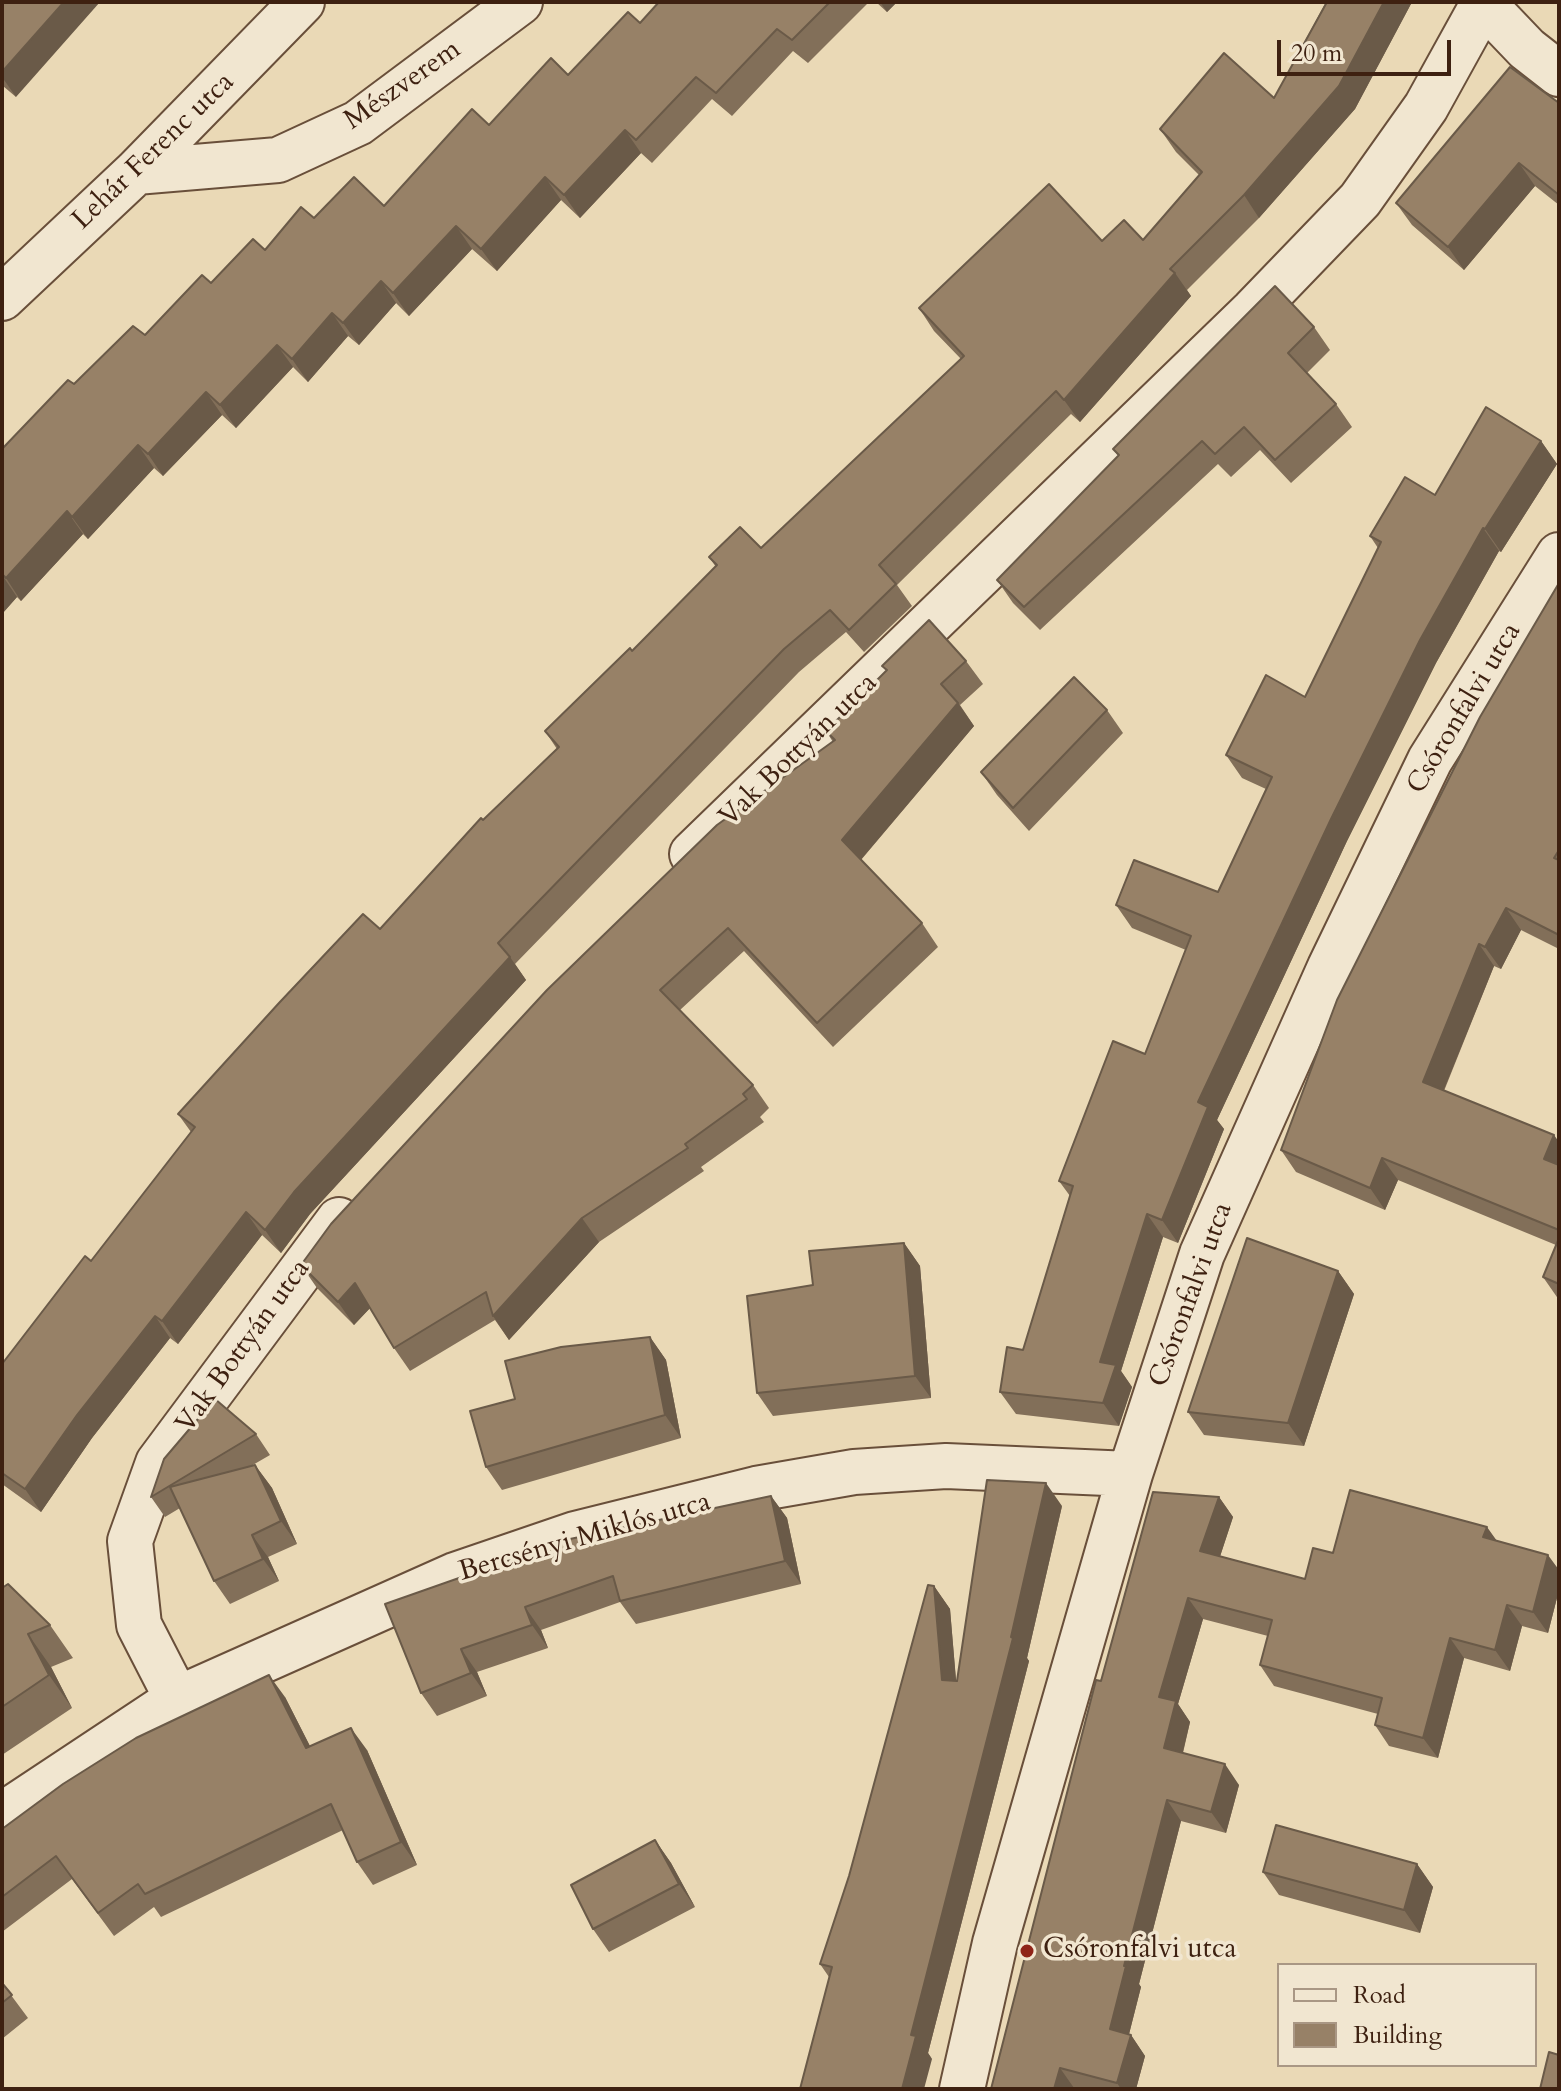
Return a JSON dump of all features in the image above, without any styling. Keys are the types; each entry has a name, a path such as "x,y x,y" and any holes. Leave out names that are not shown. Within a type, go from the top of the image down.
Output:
{"street":[{"name":"Lehár Ferenc utca","path":"2,298 136,172 302,2"},
{"name":"Mészverem","path":"136,172 278,160 358,123 520,2"},
{"path":"1484,3 1527,49 1559,74"},
{"name":"Vak Bottyán utca","path":"659,886 1253,311 1360,200 1426,107 1484,3"},
{"name":"Csóronfalvi utca","path":"962,2089 995,1943 1130,1474 1202,1254 1330,967 1430,760 1559,555"},
{"name":"Vak Bottyán utca","path":"177,1699 139,1625 130,1541 158,1463 328,1231 361,1196"},
{"name":"Bercsényi Miklós utca","path":"2,1815 177,1699 455,1575 575,1534 756,1489 854,1472 946,1466 1130,1474"}],"building":[{"path":"2,2 64,2 2,72"},
{"path":"659,2 830,2 792,40 777,29 716,93 696,77 636,140 625,130 564,195 545,177 481,249 456,226 393,293 381,281 343,323 332,313 292,359 277,345 220,405 206,392 148,454 138,445 72,517 67,511 6,578 2,574 2,449 68,380 74,384 133,326 145,335 202,275 211,283 253,239 265,250 301,207 314,218 354,177 384,206 472,109 489,125 551,58 568,75 628,12 640,23"},
{"path":"1327,2 1384,2 1339,86 1244,195 1170,269 1175,273 1064,400 1056,391 879,565 896,584 849,630 830,610 784,649 498,943 510,957 294,1192 265,1230 246,1212 162,1321 155,1316 77,1415 25,1489 2,1473 2,1364 85,1256 91,1261 195,1127 178,1114 363,914 380,929 481,818 483,820 559,747 545,731 630,648 632,651 717,565 709,557 740,527 761,548 964,356 919,308 1049,184 1102,241 1124,220 1143,240 1202,172 1160,129 1224,53 1274,98"},
{"path":"1510,67 1559,103 1559,195 1519,163 1448,247 1396,203"},
{"path":"1275,286 1314,327 1288,353 1336,404 1275,460 1244,427 1215,454 1202,441 1024,607 997,580 1119,455 1113,449"},
{"path":"1486,407 1541,441 1483,528 1420,640 1331,819 1198,1102 1208,1107 1162,1220 1147,1214 1100,1362 1116,1365 1103,1403 1000,1392 1007,1347 1023,1350 1073,1186 1059,1181 1113,1041 1145,1054 1191,936 1116,905 1134,860 1218,892 1272,777 1226,755 1266,675 1305,697 1381,542 1370,536 1405,477 1435,495"},
{"path":"1559,583 1559,850 1554,858 1559,860 1559,935 1506,908 1485,947 1479,944 1423,1082 1554,1135 1544,1159 1559,1165 1559,1230 1382,1158 1370,1188 1281,1150 1337,1000 1480,717"},
{"path":"929,620 966,661 941,684 958,703 842,840 922,923 817,1023 728,928 660,990 753,1085 743,1094 747,1099 685,1144 688,1148 582,1218 493,1316 486,1292 394,1348 355,1283 338,1302 301,1265 331,1224 547,990 717,825 835,740 826,731 887,670 882,666"},
{"path":"1074,677 1107,710 1013,808 981,772"},
{"path":"1247,1238 1338,1271 1288,1423 1188,1412"},
{"path":"1559,1238 1559,1284 1543,1277"},
{"path":"904,1243 915,1376 757,1393 747,1296 813,1285 809,1251"},
{"path":"650,1337 665,1415 486,1467 470,1411 515,1399 505,1361 561,1347"},
{"path":"215,1399 256,1434 151,1497 164,1459"},
{"path":"255,1465 281,1521 252,1535 263,1559 214,1581 170,1487"},
{"path":"987,1480 1046,1483 1013,1638 911,2035 916,2036 902,2089 800,2089 832,1967 820,1964 849,1876 928,1585 934,1586 942,1680 957,1681"},
{"path":"1350,1490 1487,1527 1483,1537 1548,1555 1533,1612 1507,1605 1495,1650 1450,1638 1423,1738 1375,1725 1382,1698 1260,1665 1272,1620 1188,1598 1159,1697 1176,1701 1164,1748 1225,1764 1211,1812 1167,1800 1110,2029 1131,2035 1117,2083 1060,2068 1054,2089 991,2089 1096,1680 1101,1681 1153,1492 1219,1497 1200,1551 1305,1579 1313,1548 1333,1553"},
{"path":"771,1496 785,1561 620,1601 613,1576 525,1607 532,1625 461,1649 471,1673 421,1693 385,1604 570,1539"},
{"path":"8,1584 50,1625 28,1634 49,1675 2,1707 2,1588"},
{"path":"269,1675 306,1748 351,1728 401,1842 357,1862 331,1804 145,1894 138,1884 98,1913 56,1856 2,1897 2,1829 63,1784 136,1738"},
{"path":"1276,1825 1417,1864 1404,1910 1263,1872"},
{"path":"655,1840 679,1884 593,1929 571,1885"},
{"path":"2,1983 12,1995 2,2003"},
{"path":"1549,2052 1559,2055 1559,2089 1540,2089"}],"place":[{"name":"Csóronfalvi utca","path":"1027,1951"}]}
